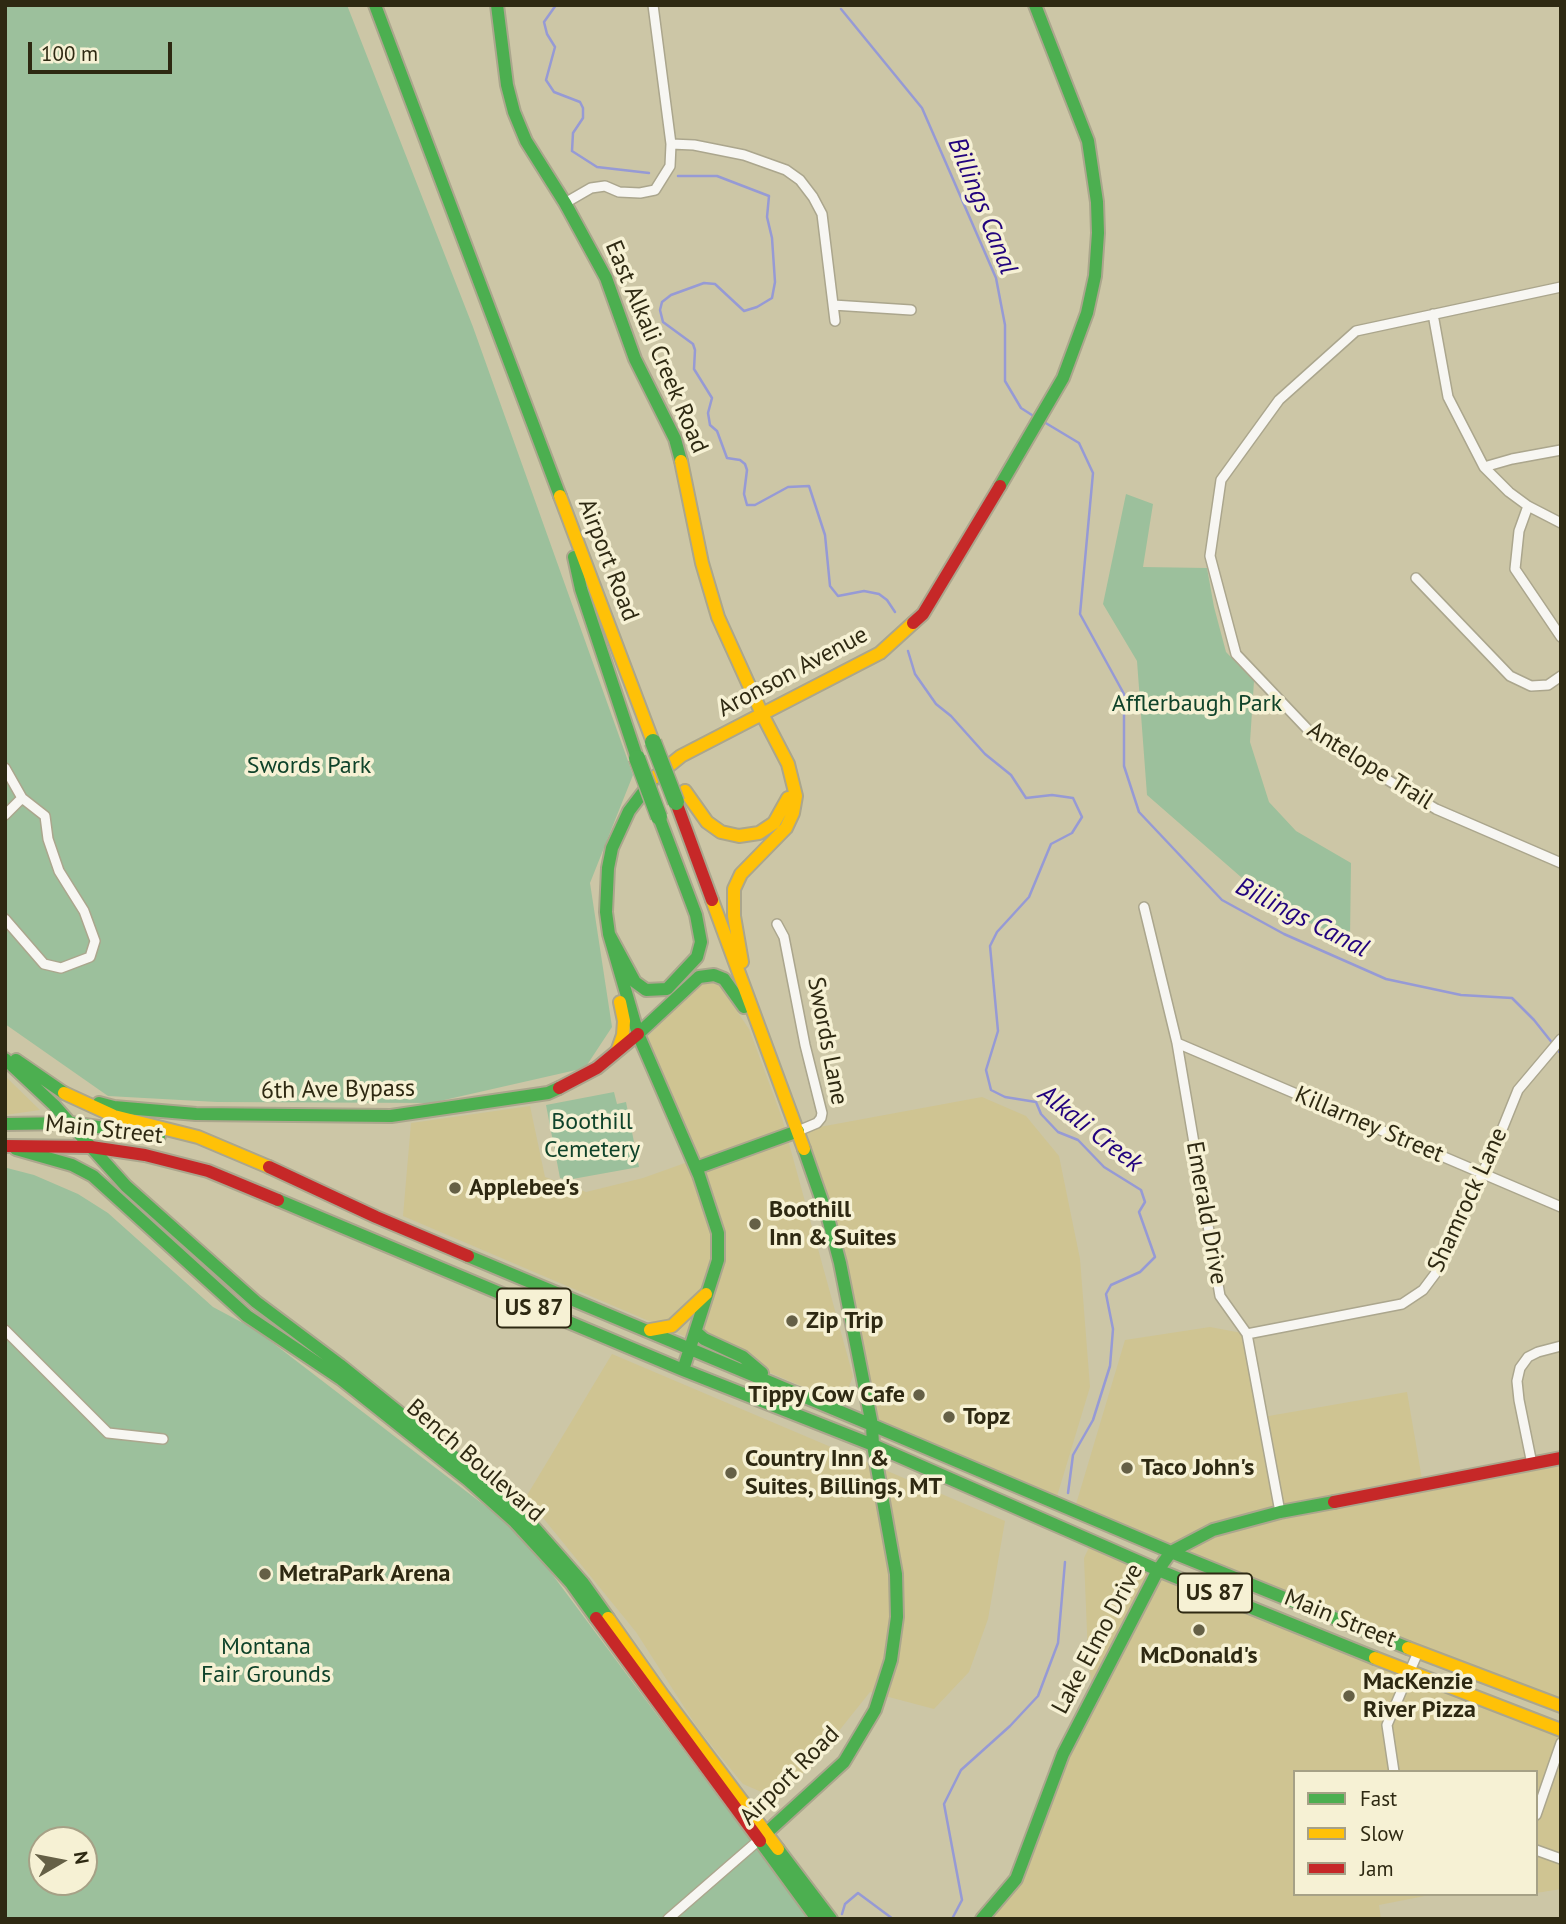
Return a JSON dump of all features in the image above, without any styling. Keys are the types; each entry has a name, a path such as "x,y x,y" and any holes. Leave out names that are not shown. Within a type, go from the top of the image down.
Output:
{"main road":[{"name":"Airport Road","path":"375,5 653,742 680,796 748,999 818,1188 838,1257 872,1425 873,1445 896,1574 897,1617 891,1660 875,1710 865,1731 844,1762 763,1836"},
{"name":"East Alkali Creek Road","path":"497,5 507,85 514,112 526,141 565,203 606,278 635,359 675,439 686,477 702,563 718,617 791,774"},
{"name":"Aronson Avenue","path":"683,1370 718,1260 718,1233 696,1168 638,1034 610,934 606,892 608,869 619,829 629,811 660,772 681,756 863,663 892,644 923,614 1063,378 1087,313 1095,276 1098,233 1094,178 1088,141 1035,5"},
{"path":"562,503 581,589 637,758 696,915 701,943 696,957 667,989 646,990 635,982 610,934"},
{"path":"680,796 714,827 730,835 750,835 766,830 780,815 788,800 791,774"},
{"path":"748,999 734,916 734,889 741,874 786,828 793,813 796,796 791,774"},
{"path":"610,934 615,981 624,1021 618,1049"},
{"name":"6th Ave Bypass","path":"64,1093 114,1107 195,1114 391,1116 548,1093 597,1068 638,1034 687,986 699,978 714,975 724,979 732,989 762,1035"},
{"path":"5,1053 64,1093 114,1116 198,1137 219,1147"},
{"path":"5,1059 71,1123 110,1170 256,1302 340,1365 489,1485 531,1524 583,1583 791,1874 831,1919"},
{"name":"Main Street","path":"5,1125 33,1122 71,1123"},
{"name":"US 87","path":"71,1123 219,1147 310,1185 376,1217 872,1425"},
{"name":"Swords Lane","path":"696,1168 798,1131"},
{"name":"Main Street","path":"5,1146 53,1144 91,1147 145,1155 196,1167 683,1370"},
{"name":"Bench Boulevard","path":"5,1146 72,1164 93,1176 247,1315 341,1378 492,1501 571,1583 763,1836"},
{"name":"Aronson Avenue","path":"647,1331 672,1326 706,1294"},
{"path":"696,1332 704,1339 743,1357 772,1382"},
{"name":"US 87","path":"683,1370 873,1445"},
{"name":"Main Street","path":"872,1425 1171,1552 1418,1652 1561,1706"},
{"name":"Main Street","path":"873,1445 1158,1570 1409,1672 1561,1730"},
{"name":"Lake Elmo Drive","path":"982,1919 1016,1879 1063,1754 1158,1570 1171,1552 1213,1530 1280,1512 1561,1458"},
{"path":"791,1874 817,1919"}],"street":[{"path":"565,203 591,188 605,186 619,192 640,193 655,190 670,166 671,144 653,5"},
{"path":"671,144 694,145 744,155 786,170 800,180 822,214 835,321"},
{"name":"Antelope Trail","path":"1561,287 1356,331 1279,400 1221,480 1210,556 1236,654 1312,735 1436,808 1561,863"},
{"path":"833,305 911,310"},
{"path":"1433,314 1448,397 1484,467 1508,492 1561,523"},
{"path":"1484,467 1561,450"},
{"path":"1528,506 1519,531 1515,569 1561,637"},
{"path":"1416,579 1510,676 1531,686 1548,685 1561,676"},
{"path":"5,768 22,798 45,816 48,839 59,871 84,911 95,941 90,957 61,968 44,964 5,919"},
{"path":"5,815 22,798"},
{"name":"Emerald Drive","path":"1144,906 1177,1043 1220,1296 1247,1334 1280,1512"},
{"name":"Swords Lane","path":"777,924 784,937 805,1045 822,1113 817,1123 798,1131"},
{"name":"Shamrock Lane","path":"1247,1334 1402,1304 1423,1290 1435,1274 1497,1142 1518,1090 1561,1039"},
{"name":"Killarney Street","path":"1177,1043 1561,1207"},
{"path":"5,1330 108,1433 163,1438"},
{"path":"1532,1464 1519,1400 1517,1381 1520,1368 1528,1357 1561,1346"},
{"path":"1394,1770 1387,1725 1418,1652"},
{"path":"1538,1809 1561,1743"},
{"name":"Airport Road","path":"668,1919 763,1836"},
{"path":"1538,1851 1561,1859"}],"shaded area":[{"path":"705,980 718,983 749,1029 782,1118 853,1376 845,1397 834,1400 403,1216 411,1123 530,1106 545,1177 586,1192 643,1178 699,1158 646,1038"},
{"path":"5,1076 40,1110 5,1115"},
{"path":"982,1097 1026,1116 1059,1156 1080,1259 1090,1387 1055,1503 872,1425 838,1257 798,1131"},
{"path":"1210,1327 1247,1334 1263,1417 1407,1392 1423,1485 1561,1458 1561,1704 1074,1511 1125,1340"},
{"path":"612,1354 1005,1521 988,1619 969,1672 934,1709 870,1692 810,1767 773,1797 743,1784 699,1730 636,1632 526,1497"},
{"path":"1092,1541 1561,1730 1561,1889 1538,1893 1538,1770 1293,1770 1293,1896 1425,1896 1379,1905 1381,1919 982,1919 1016,1879 1093,1696 1088,1656 1084,1558"}],"green space":[{"name":"Swords Park","path":"5,5 347,5 473,327 633,775 590,883 612,1027 585,1068 431,1103 217,1102 108,1096 5,1024"},
{"name":"Afflerbaugh Park","path":"1126,494 1153,504 1143,567 1207,568 1226,652 1254,681 1250,742 1269,802 1296,831 1351,863 1350,939 1281,912 1147,795 1137,661 1103,604"},
{"name":"Boothill Cemetery","path":"614,1092 617,1104 626,1102 639,1167 567,1180 560,1178 546,1105"},
{"name":"Montana Fair Grounds","path":"7,1168 34,1175 78,1194 108,1213 213,1307 256,1330 501,1518 543,1562 809,1919 5,1919"}],"waterway":[{"name":"Alkali Creek","path":"556,5 544,22 555,47 546,80 554,92 580,102 583,108 583,118 573,133 572,151 597,167 649,173"},
{"name":"Billings Canal","path":"841,9 922,108 996,278 1005,325 1005,381 1021,408 1035,417"},
{"name":"Alkali Creek","path":"678,176 717,176 769,196 767,217 772,238 775,282 772,298 744,311 715,284 704,283 671,295 662,302 660,310 663,322 693,344 694,369 712,398 708,413 710,425 717,431 727,458 740,460 745,464 747,470 744,494 747,505 755,505 788,487 809,486 825,535 830,586 838,596 864,591 879,594 895,612"},
{"name":"Billings Canal","path":"1044,422 1079,443 1093,473 1080,614 1124,694 1124,766 1139,812 1222,900 1284,934 1386,979 1461,995 1512,998 1561,1054"},
{"name":"Alkali Creek","path":"908,651 915,674 936,704 951,716 985,754 1011,775 1026,798 1052,795 1073,798 1082,817 1072,833 1051,844 1029,897 997,932 990,946 998,1031 986,1070 991,1090 1005,1097 1036,1102 1041,1114 1058,1132 1078,1140 1104,1167 1141,1190 1145,1202 1139,1212 1155,1257 1140,1272 1111,1285 1106,1294 1113,1329 1110,1366 1093,1420 1073,1455 1068,1493"},
{"name":"Alkali Creek","path":"952,1919 962,1900 944,1804 961,1770 1010,1726 1038,1696 1058,1643 1065,1562"},
{"name":"Alkali Creek","path":"842,1914 845,1904 858,1893 893,1919"}],"traffic: fast":[{"path":"375,5 560,496"},
{"path":"497,5 507,85 514,112 526,141 565,203 606,278 635,359 675,439 681,461"},
{"path":"1000,486 1063,378 1087,313 1095,276 1097,202 1088,141 1035,5"},
{"path":"574,557 581,589 637,758"},
{"path":"653,742 676,802"},
{"path":"637,758 659,817"},
{"path":"654,778 629,811 612,848 608,868 606,912 609,934 638,1034 699,1175 718,1233 718,1260 683,1370"},
{"path":"609,934 635,982 646,990 667,989 697,957 701,942 696,915 659,817"},
{"path":"638,1034 699,977 714,975 724,979 744,1007"},
{"path":"5,1059 54,1105 91,1147"},
{"path":"16,1060 64,1093"},
{"path":"99,1103 114,1107 196,1114 391,1116 548,1093 559,1088"},
{"path":"5,1124 71,1123 159,1136"},
{"path":"696,1168 798,1131"},
{"path":"91,1147 126,1186 256,1302 340,1365 489,1485 531,1524 583,1583 608,1618"},
{"path":"16,1149 72,1165 93,1176 247,1316 341,1379 468,1480 514,1521 571,1583 596,1618"},
{"path":"278,1200 683,1370 873,1445 872,1425 840,1263 828,1218 804,1149"},
{"path":"468,1256 872,1425"},
{"path":"696,1332 704,1339 743,1357 762,1373"},
{"path":"872,1425 1171,1552 1408,1648"},
{"path":"763,1836 844,1762 875,1710 891,1660 897,1617 896,1574 873,1445"},
{"path":"873,1445 1158,1570 1375,1658"},
{"path":"982,1919 1016,1879 1063,1754 1158,1570 1171,1552 1213,1530 1280,1512 1334,1502"},
{"path":"760,1841 817,1919"},
{"path":"778,1849 831,1919"}],"traffic: slow":[{"path":"681,461 702,563 718,617 762,714"},
{"path":"560,496 653,742"},
{"path":"654,778 681,756 880,653 913,623"},
{"path":"742,962 734,916 734,889 741,874 786,828 793,813 796,796 788,764 762,714"},
{"path":"685,791 707,822 721,832 739,836 759,833 774,823 788,798"},
{"path":"712,900 804,1149"},
{"path":"618,1049 624,1021 620,1002"},
{"path":"64,1093 114,1116 198,1137 269,1167"},
{"path":"650,1330 672,1326 706,1294"},
{"path":"608,1618 778,1849"},
{"path":"1408,1648 1561,1706"},
{"path":"1375,1658 1561,1730"}],"traffic: jam":[{"path":"913,623 923,614 1000,486"},
{"path":"676,802 712,900"},
{"path":"559,1088 597,1068 638,1034"},
{"path":"5,1146 91,1147 145,1155 208,1171 278,1200"},
{"path":"269,1167 468,1256"},
{"path":"1334,1502 1561,1458"},
{"path":"596,1618 760,1841"}],"place":[{"name":"Applebee's","path":"455,1188"},
{"name":"Boothill Inn & Suites","path":"755,1224"},
{"name":"Zip Trip","path":"792,1321"},
{"name":"Tippy Cow Cafe","path":"919,1395"},
{"name":"Topz","path":"949,1417"},
{"name":"Taco John's","path":"1127,1468"},
{"name":"Country Inn & Suites, Billings, MT","path":"731,1473"},
{"name":"MetraPark Arena","path":"265,1574"},
{"name":"McDonald's","path":"1199,1630"},
{"name":"MacKenzie River Pizza","path":"1349,1696"}]}
